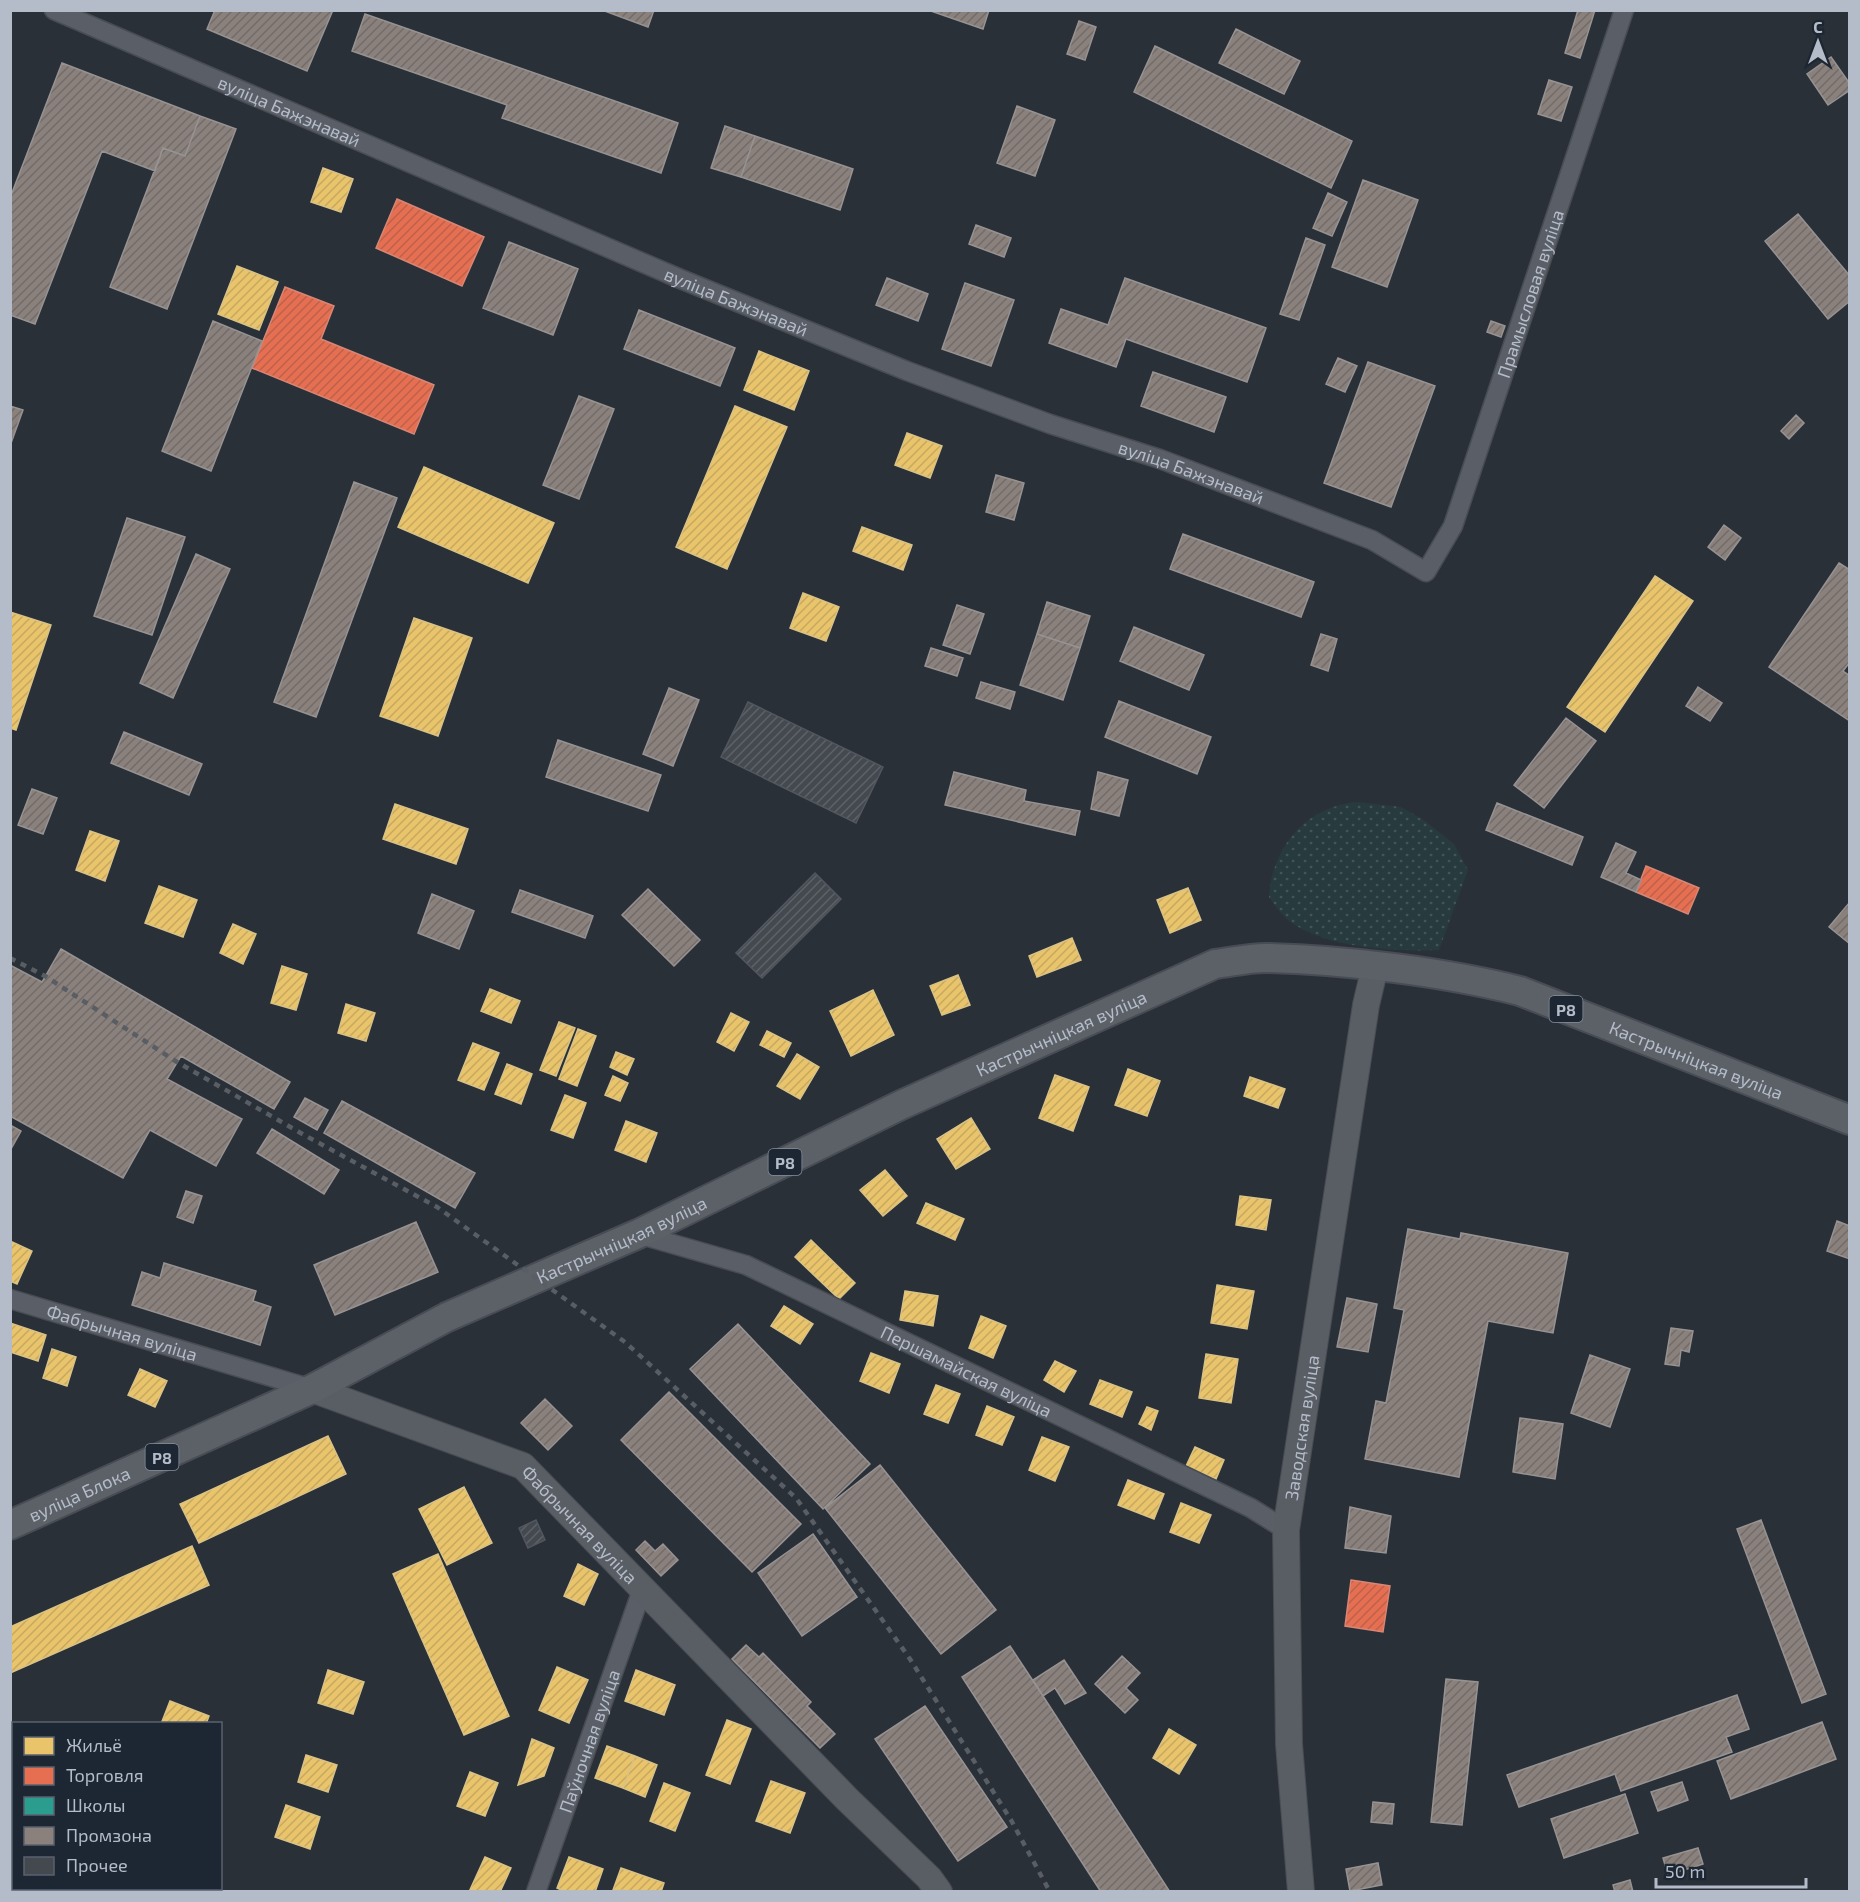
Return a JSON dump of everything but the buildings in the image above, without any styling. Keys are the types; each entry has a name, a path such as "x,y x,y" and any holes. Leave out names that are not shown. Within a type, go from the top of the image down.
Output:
{"main road":[{"name":"Кастрычніцкая вуліца","path":"312,1389 447,1317 638,1234 901,1105 1215,964 1267,958 1375,967 1484,981 1520,991 1850,1120"},
{"name":"вуліца Блока","path":"10,1524 312,1389"}],"street":[{"name":"вуліца Бажэнавай","path":"54,10 683,280 907,371 1050,424 1160,459 1361,536 1426,572"},
{"name":"Прамысловая вуліца","path":"1426,572 1453,526 1624,10"},
{"name":"Заводская вуліца","path":"1302,1892 1289,1744 1286,1530 1366,1005 1375,967"},
{"name":"Першамайская вуліца","path":"638,1234 746,1265 1251,1508 1286,1530"},
{"name":"Фабрычная вуліца","path":"10,1299 312,1389 523,1466 847,1799 929,1878 939,1892"},
{"name":"Паўночная вуліца","path":"536,1892 642,1590"}],"green space":[{"path":"1358,802 1401,807 1425,821 1454,844 1468,870 1439,950 1381,949 1338,942 1301,929 1287,919 1269,897 1277,862 1295,832 1323,812 1339,805"}],"railway":[{"path":"10,958 45,976 177,1062 437,1207 625,1342 796,1498 910,1659 1011,1820 1050,1892"}]}
